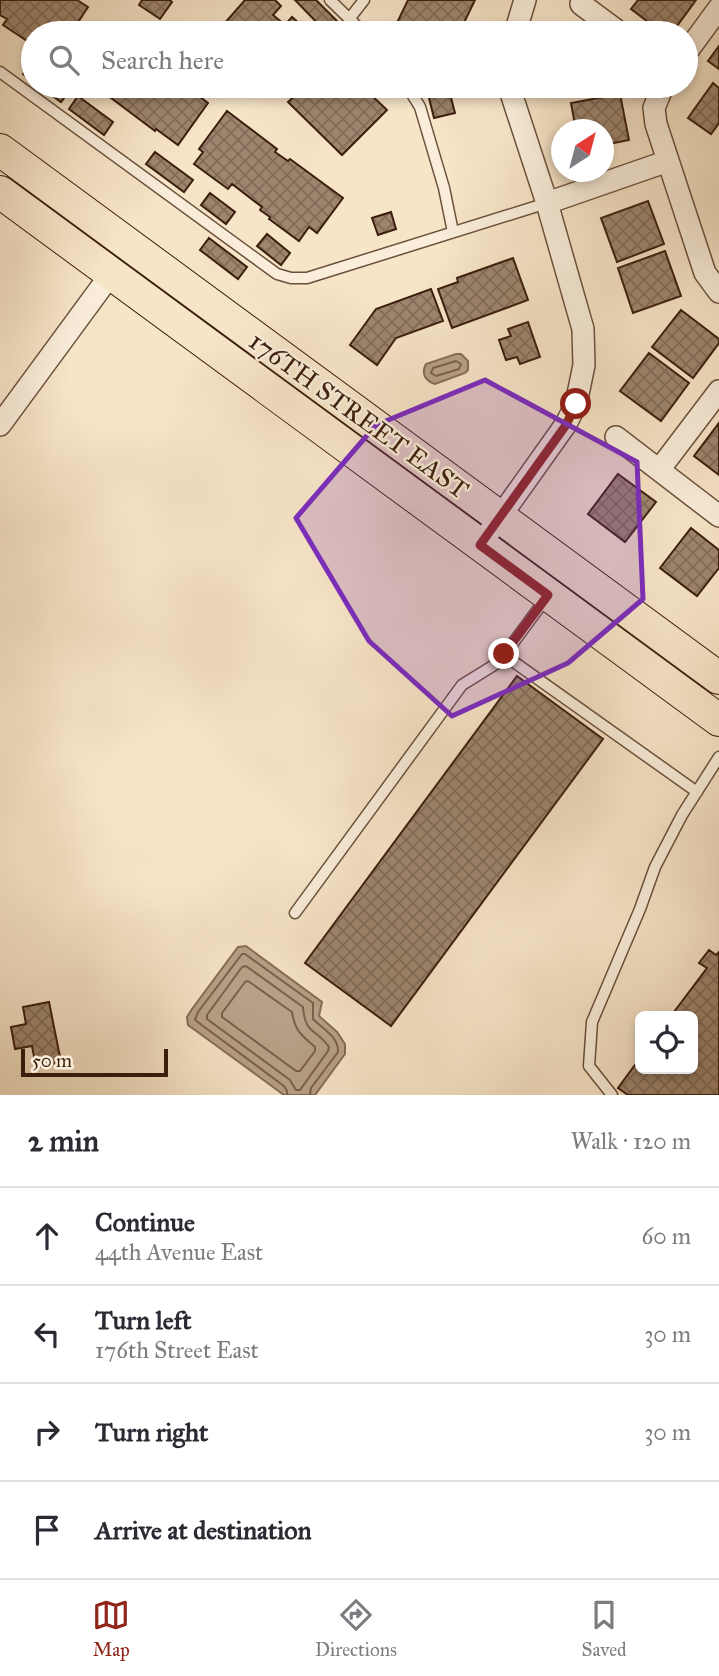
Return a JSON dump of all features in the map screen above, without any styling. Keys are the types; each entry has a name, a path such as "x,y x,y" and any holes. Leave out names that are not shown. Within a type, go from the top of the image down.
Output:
{"main road":[{"name":"176TH STREET EAST","path":"0,150 719,678"},
{"name":"176TH STREET EAST","path":"0,192 719,720"}],"street":[{"path":"519,21 525,0"},
{"path":"580,4 603,21"},
{"path":"698,37 719,8"},
{"path":"480,545 566,425 576,404 584,365 583,329 547,203 513,98"},
{"path":"658,98 654,108 656,124 705,273 719,292"},
{"path":"547,203 668,161"},
{"path":"0,425 111,274"},
{"path":"659,470 719,391"},
{"path":"616,438 719,516"}],"lane":[{"path":"330,0 352,21"},
{"path":"349,18 364,0"},
{"path":"0,72 21,87"},
{"path":"36,98 277,274 291,278 307,278 547,203"},
{"path":"414,98 420,107 444,188 453,232"},
{"path":"295,914 462,685 499,662 548,595"},
{"path":"504,654 696,792"},
{"path":"612,1095 589,1066 592,1022 655,867 682,815 719,757"}],"highlighted area":[{"path":"485,380 637,462 643,599 568,663 452,716 369,641 296,518 376,425"}],"water":[{"path":"461,354 468,361 468,370 465,373 435,384 426,379 426,364"},
{"path":"246,946 322,1002 319,1016 337,1032 345,1044 345,1054 315,1095 284,1095 188,1025 187,1017 192,1009 238,947"}],"building":[{"path":"0,0 77,0 88,7 79,21 21,21 21,37 3,25 7,19 0,15"},
{"path":"142,0 172,2 160,19 139,5"},
{"path":"245,0 275,0 281,6 273,15 280,21 227,21"},
{"path":"295,0 316,0 337,21 315,21"},
{"path":"408,0 475,0 465,21 398,21"},
{"path":"638,0 696,0 681,21 647,21 631,9"},
{"path":"719,46 719,69 708,61"},
{"path":"713,83 719,88 719,123 711,134 688,118"},
{"path":"77,98 81,98 113,122 104,135 69,109"},
{"path":"111,98 201,98 208,103 178,145 156,129 155,131"},
{"path":"292,98 374,98 387,110 342,155 288,102"},
{"path":"429,98 451,98 455,113 434,118"},
{"path":"598,98 621,98 629,140 614,143 614,119 574,119 571,103"},
{"path":"227,111 277,149 275,152 288,161 290,159 343,198 317,233 309,227 299,241 269,219 270,217 260,210 262,207 232,184 228,189 194,164 203,152 199,149"},
{"path":"155,152 193,180 184,192 146,164"},
{"path":"210,193 235,212 226,224 201,205"},
{"path":"648,201 664,244 617,262 601,218"},
{"path":"391,212 396,229 378,235 372,218"},
{"path":"267,234 290,253 281,265 257,246"},
{"path":"209,238 247,267 238,279 200,250"},
{"path":"665,251 681,296 633,313 618,268"},
{"path":"513,258 528,300 452,328 438,289 458,282 457,278"},
{"path":"431,289 443,321 396,338 377,365 350,345 376,309"},
{"path":"681,310 719,339 719,343 693,378 652,347"},
{"path":"528,322 540,357 520,364 517,357 506,360 499,340 511,336 508,329"},
{"path":"649,353 689,383 661,421 620,391"},
{"path":"719,423 719,475 694,456"},
{"path":"618,474 656,502 625,542 588,514"},
{"path":"691,528 719,550 719,568 697,596 660,568"},
{"path":"517,676 603,739 391,1026 305,963"},
{"path":"709,950 716,955 719,952 719,1095 628,1095 618,1088 635,1065 635,1074 698,1074 698,1011 675,1011 707,968 699,963"},
{"path":"49,1002 61,1062 36,1067 32,1046 15,1049 11,1027 26,1024 23,1007"}],"route":[{"path":"504,654 548,595 480,545 566,425 576,404"}]}
